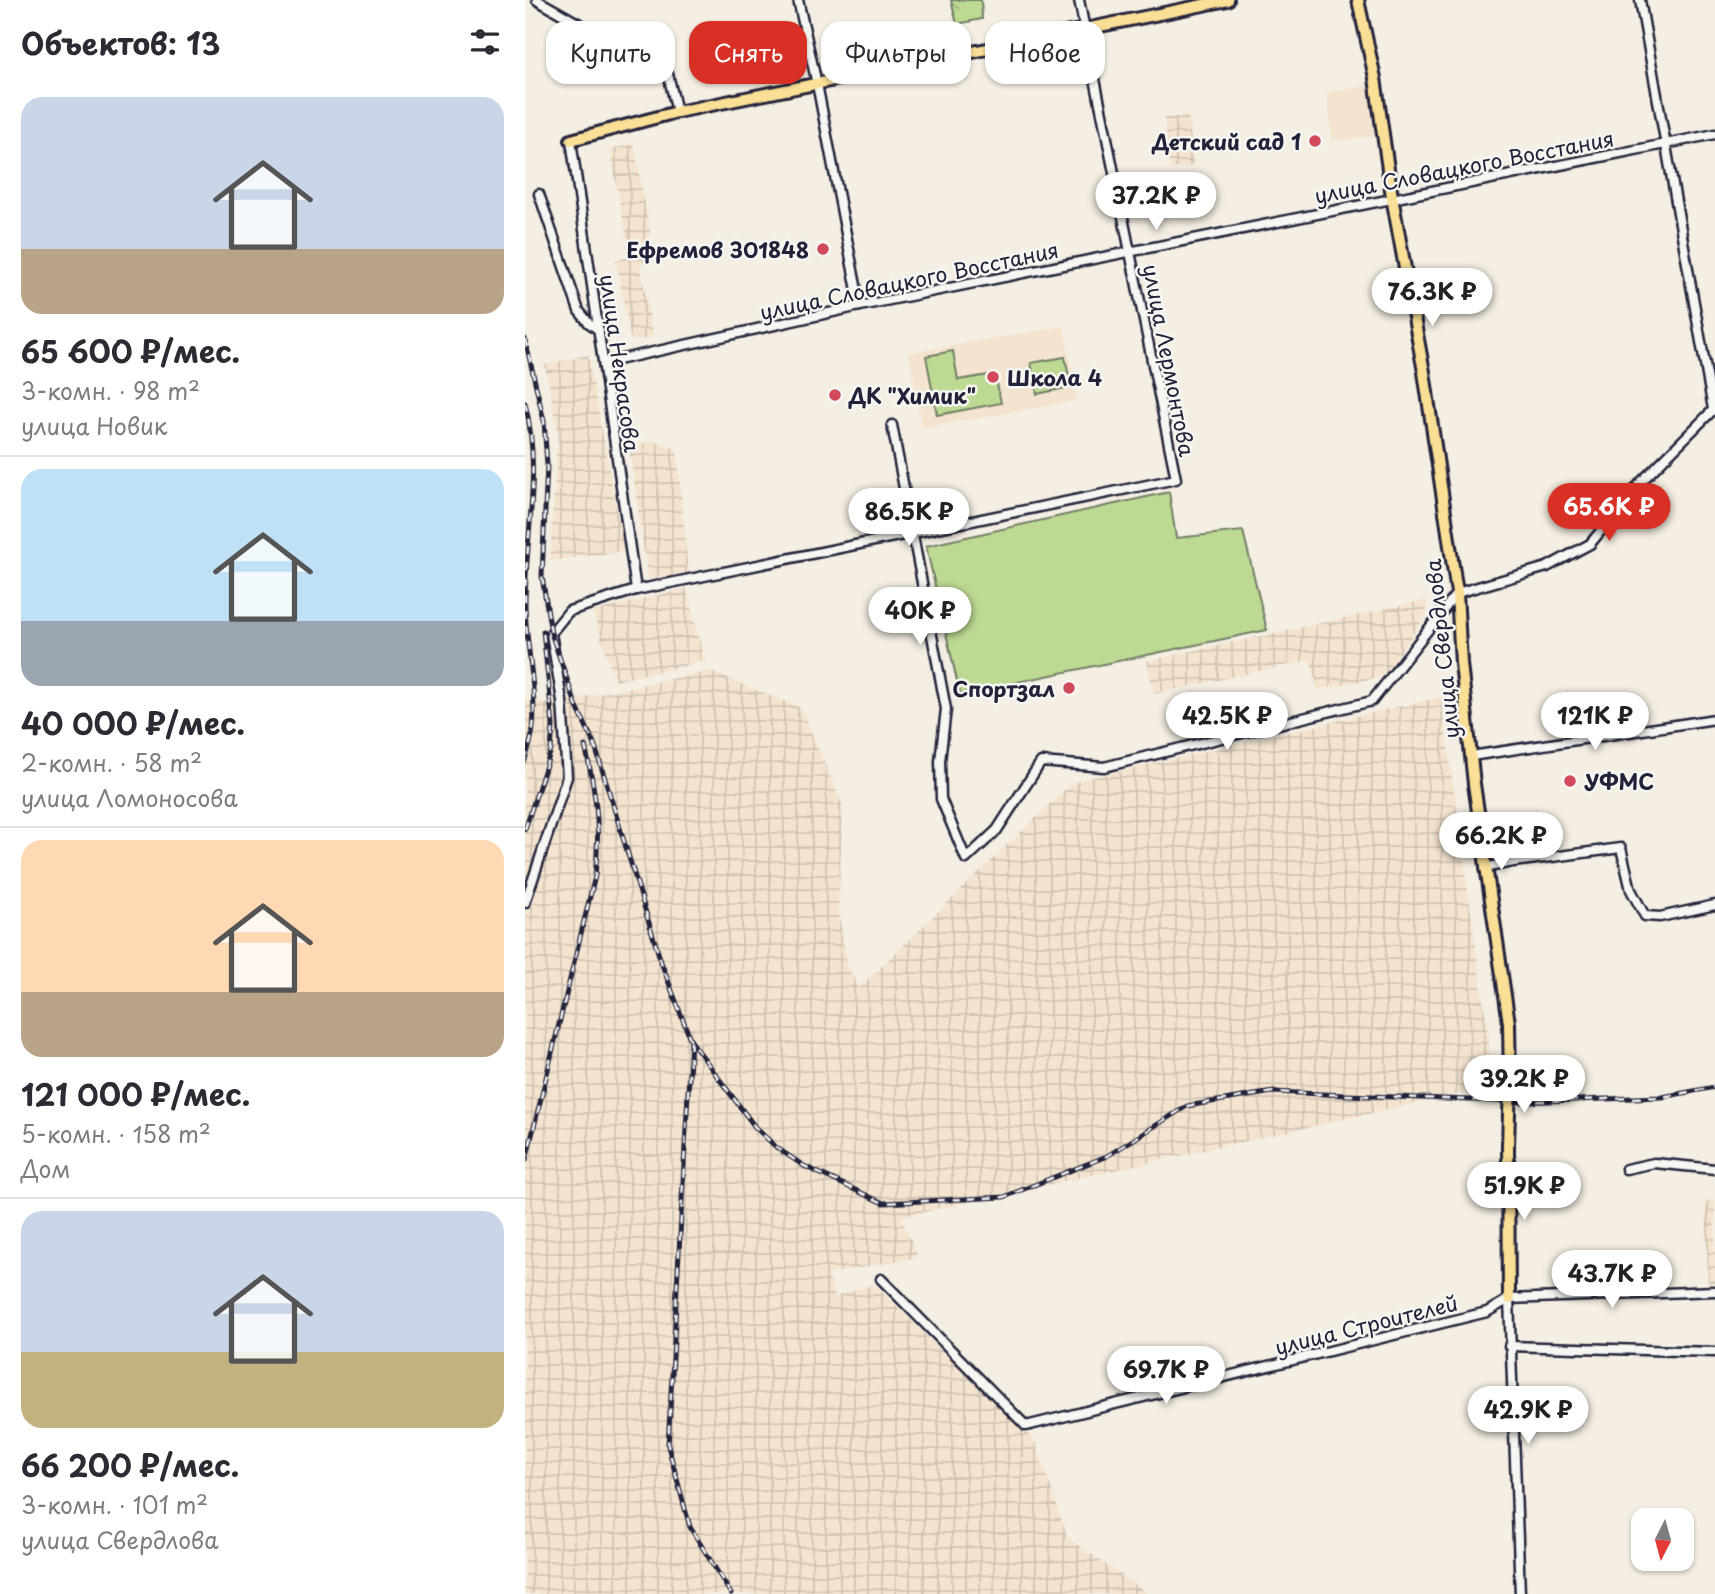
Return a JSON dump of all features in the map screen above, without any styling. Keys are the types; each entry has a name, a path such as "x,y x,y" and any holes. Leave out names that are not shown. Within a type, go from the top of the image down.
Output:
{"main road":[{"path":"1105,25 1228,0"},
{"name":"улица Свердлова","path":"1358,0 1375,78 1392,197 1424,372 1457,593 1471,756 1509,1023 1509,1299"},
{"path":"571,140 677,112 985,50"}],"street":[{"path":"537,0 668,74 677,112"},
{"path":"798,0 860,306"},
{"name":"улица Лермонтова","path":"1079,0 1083,21"},
{"path":"893,425 946,709 940,761 941,799 966,859 997,830 1041,762 1104,767 1371,701 1457,593 1547,567 1590,544 1642,481 1714,408 1640,0"},
{"name":"улица Лермонтова","path":"914,532 1176,479 1096,84"},
{"name":"улица Словацкого Восстания","path":"604,363 860,306 1715,134"},
{"name":"улица Некрасова","path":"571,140 636,590"},
{"path":"539,194 579,311 599,331"},
{"path":"525,903 567,777 562,701 551,634 569,611 636,590 914,532"},
{"path":"1471,756 1715,719"},
{"path":"1485,868 1621,848 1631,890 1645,916 1660,917 1715,905"},
{"path":"1626,1169 1654,1163 1715,1169"},
{"name":"улица Строителей","path":"881,1279 1026,1426 1487,1312 1509,1299 1715,1291"},
{"path":"1509,1299 1520,1594"},
{"path":"1509,1346 1715,1352"}],"shaded area":[{"path":"1370,85 1380,136 1332,141 1327,92"},
{"path":"1188,116 1194,166 1170,169 1164,118"},
{"path":"634,144 655,260 640,264 653,338 631,341 616,260 630,257 610,149"},
{"name":"Школа 4","path":"1064,326 1077,401 922,428 909,353"},
{"path":"588,355 624,551 550,561 558,430 545,365"},
{"path":"652,441 677,449 688,573 648,579 629,447"},
{"path":"686,588 705,661 615,681 593,612"},
{"path":"1427,600 1427,614 1384,676 1318,690 1311,660 1154,694 1147,661"},
{"path":"709,671 801,708 843,807 838,911 848,967 859,988 1073,782 1441,697 1495,1086 901,1217 918,1257 828,1274 835,1297 873,1284 1035,1441 1068,1538 1148,1594 525,1594 525,701 556,703"},
{"path":"1715,1200 1715,1284 1708,1283 1706,1201"}],"green space":[{"path":"951,0 981,0 982,19 956,21"},
{"path":"953,351 958,380 995,374 1001,403 937,415 926,356"},
{"path":"1065,357 1071,387 1037,394 1031,363"},
{"path":"1169,492 1176,538 1243,531 1267,630 960,694 926,546"}],"railway":[{"path":"525,339 544,421 547,465 542,576 551,633 576,705 594,743 661,962 691,1041 755,1127 777,1148 804,1166 883,1203 1004,1197 1107,1156 1187,1106 1273,1092 1519,1102 1662,1097 1715,1087"},
{"path":"525,403 532,453 525,606 534,713 532,736 525,760"},
{"path":"525,829 551,750 553,726 543,631"},
{"path":"526,1160 595,876 598,842 596,811 585,746"},
{"path":"691,1041 668,1446 690,1527 731,1594"}],"place":[{"name":"Детский сад 1","path":"1315,141"},
{"name":"Ефремов 301848","path":"823,249"},
{"name":"Школа 4","path":"993,377"},
{"name":"ДК \"Химик\"","path":"835,395"},
{"name":"Спортзал","path":"1069,688"},
{"name":"УФМС","path":"1570,781"}]}
